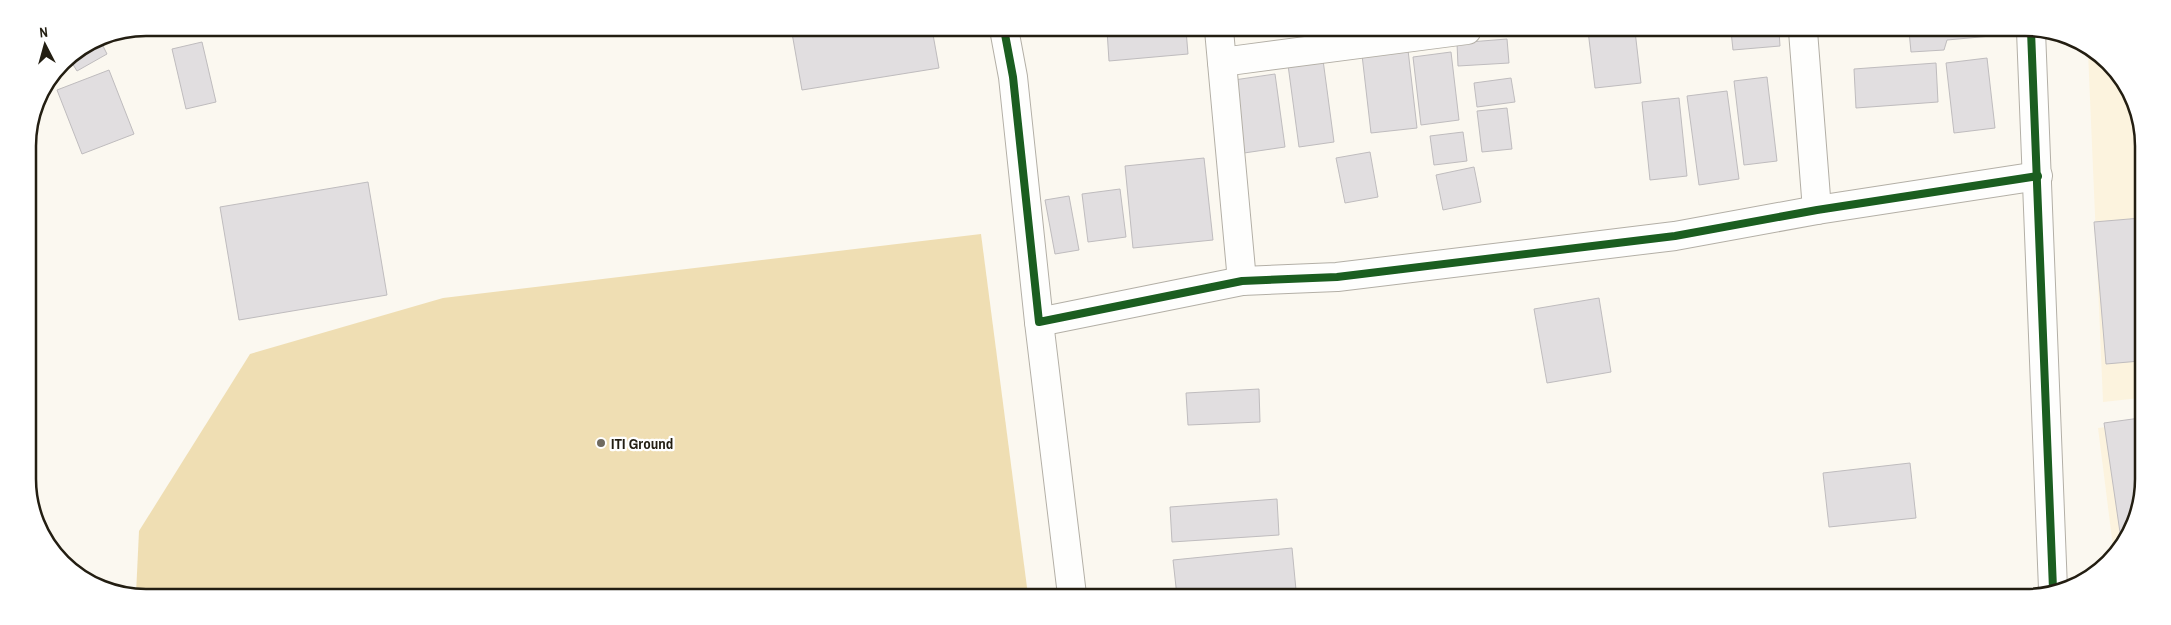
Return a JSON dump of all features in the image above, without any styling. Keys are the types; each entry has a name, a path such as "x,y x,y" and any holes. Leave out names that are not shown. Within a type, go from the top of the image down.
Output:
{"street":[{"path":"1005,36 1013,77 1039,322 1071,589"},
{"path":"1220,36 1242,281"},
{"path":"1222,62 1421,36"},
{"path":"1803,36 1816,210"},
{"path":"2031,36 2053,585"},
{"path":"1039,322 1242,281 1338,277 1666,237 1816,210 2038,176"}],"shaded area":[{"path":"2088,57 2107,74 2123,98 2133,125 2135,147 2135,399 2103,402"},
{"name":"ITI Ground","path":"981,234 1027,589 136,588 139,531 250,354 443,298"},
{"path":"2135,424 2134,493 2126,521 2113,544 2098,428"}],"building":[{"path":"793,36 933,36 939,68 802,90"},
{"path":"1107,36 1186,36 1188,54 1109,61"},
{"path":"1589,36 1636,36 1641,83 1595,88"},
{"path":"1732,36 1779,36 1780,46 1733,50"},
{"path":"1909,36 1991,36 1947,40 1944,50 1911,52"},
{"path":"1507,39 1509,63 1458,66 1457,43"},
{"path":"202,42 216,102 186,109 172,49"},
{"path":"103,46 107,54 77,71 73,65 91,51"},
{"path":"1408,50 1417,128 1371,133 1362,55"},
{"path":"1451,52 1459,120 1421,125 1413,57"},
{"path":"1987,58 1995,128 1954,133 1946,63"},
{"path":"1323,60 1334,142 1299,147 1288,65"},
{"path":"1936,63 1938,102 1856,108 1854,69"},
{"path":"109,70 134,134 82,154 57,90"},
{"path":"1275,74 1285,147 1244,153 1234,80"},
{"path":"1767,77 1777,161 1744,165 1734,81"},
{"path":"1511,78 1515,102 1477,107 1474,83"},
{"path":"1727,91 1739,179 1699,185 1687,96"},
{"path":"1679,98 1687,176 1650,180 1642,102"},
{"path":"1507,108 1512,149 1482,152 1477,111"},
{"path":"1463,132 1467,161 1434,165 1430,136"},
{"path":"1370,152 1378,197 1345,203 1336,158"},
{"path":"1204,158 1213,240 1133,248 1125,166"},
{"path":"1474,167 1481,202 1443,210 1436,175"},
{"path":"368,182 387,295 239,320 220,207"},
{"path":"1120,189 1126,237 1088,242 1082,194"},
{"path":"1069,196 1079,250 1055,254 1045,200"},
{"path":"2135,219 2135,361 2106,364 2094,222"},
{"path":"1599,298 1611,372 1547,383 1534,309"},
{"path":"1259,389 1260,422 1188,425 1186,393"},
{"path":"2135,419 2134,493 2131,507 2120,534 2104,423"},
{"path":"1910,463 1916,518 1829,527 1823,473"},
{"path":"1277,499 1279,535 1172,542 1170,507"},
{"path":"1292,548 1296,589 1176,589 1173,560"}],"cycle path":[{"path":"1005,36 1013,77 1039,322 1242,281 1337,277 1675,236 1817,210 2038,176"},
{"path":"2031,36 2053,585"}],"place":[{"name":"ITI Ground","path":"601,443"}]}
